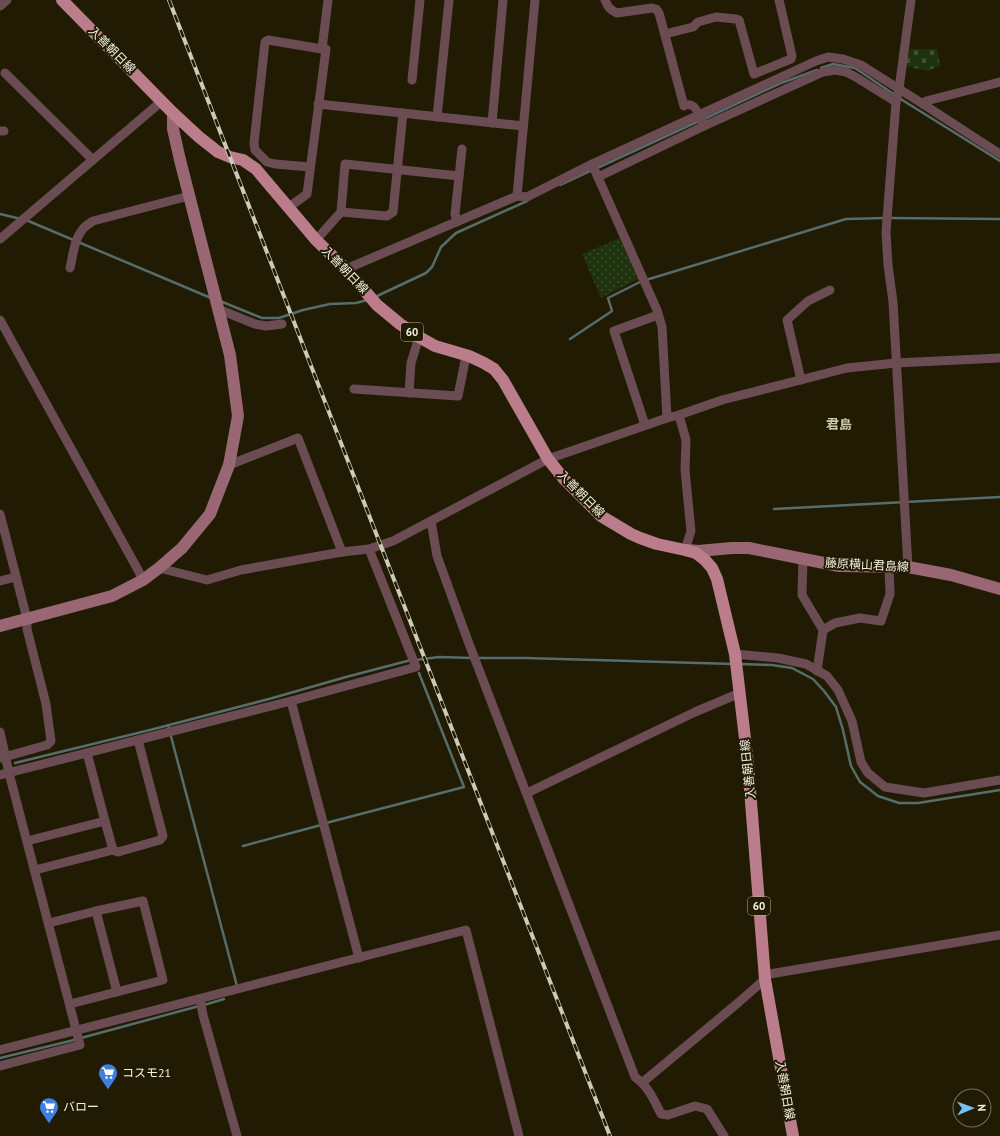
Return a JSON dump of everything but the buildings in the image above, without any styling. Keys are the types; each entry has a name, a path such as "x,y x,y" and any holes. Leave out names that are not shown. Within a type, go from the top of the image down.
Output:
{"main road":[{"name":"入善朝日線","path":"62,0 173,113 199,137 218,152 243,160 256,169 316,240 346,269 377,305 400,324 435,346 484,363 494,369 503,380 548,459 564,480 601,516 640,538 657,544 696,553 706,560 712,568 717,580 735,654 749,772 765,977 793,1136"}],"street":[{"path":"0,6 7,0"},
{"path":"322,48 328,0"},
{"path":"412,80 420,0"},
{"path":"437,117 448,0"},
{"path":"492,123 503,0"},
{"path":"517,196 535,0"},
{"path":"606,0 608,8 617,13 652,8 656,9 665,34 684,106 691,104 699,114 704,126"},
{"path":"665,34 693,27 698,22 716,17 736,18 739,20 754,74 791,59 792,56 779,0"},
{"path":"908,567 893,302 888,265 886,232 896,102 911,0"},
{"path":"289,207 307,194 326,49 268,40 264,42 254,143 255,150 267,162 310,167"},
{"path":"346,269 517,196 527,197 592,164 699,114 828,57 843,59 861,65 1000,154"},
{"path":"598,177 704,126 823,72 835,70 846,72 896,102"},
{"path":"5,73 93,160"},
{"path":"923,104 926,101 1000,82"},
{"path":"0,239 162,101"},
{"path":"318,104 523,126"},
{"path":"0,626 112,596 143,580 182,548 210,514 230,465 238,416 230,355 173,129 173,113"},
{"path":"341,212 387,216 393,212 403,113"},
{"path":"457,222 455,214 462,149"},
{"path":"316,240 341,212 344,164 459,176"},
{"path":"592,164 662,327 667,418"},
{"path":"70,268 78,237 83,228 93,221 189,196"},
{"path":"801,380 787,320 808,301 830,290"},
{"path":"218,308 255,324 266,326 282,324"},
{"path":"645,425 614,331 658,315"},
{"path":"0,320 143,580"},
{"path":"409,393 411,364 419,337"},
{"path":"354,389 458,396 466,356"},
{"path":"159,568 207,580 241,570 342,552 369,549 392,541 548,459 722,400 847,368 1000,358"},
{"path":"679,415 686,440 685,470 691,530 685,550"},
{"path":"230,465 298,438 342,552"},
{"path":"0,514 27,619 27,629 46,704 51,741 47,745 3,757"},
{"path":"431,521 437,556 468,641 636,1077 643,1082 660,1114 668,1115 695,1106 706,1109 724,1136"},
{"name":"藤原横山君島線","path":"685,550 698,551 749,548 839,566 908,567 951,574 1000,589"},
{"path":"4,774 291,701 416,667 369,549"},
{"path":"803,559 802,595 823,630 818,670"},
{"path":"823,630 835,622 860,618 881,621 890,594 889,566"},
{"path":"0,581 16,577"},
{"path":"735,654 778,658 806,664 827,676 838,690 852,721 861,762 868,773 885,788 924,793 1000,780"},
{"path":"527,793 694,712 740,693"},
{"path":"291,701 359,958"},
{"path":"0,732 4,774 27,841 80,1046 0,1066"},
{"path":"34,870 113,850 118,852 160,840 163,836 138,740"},
{"path":"87,753 113,850"},
{"path":"27,841 105,821"},
{"path":"49,923 143,901 163,980 70,1004"},
{"path":"96,911 117,992"},
{"path":"0,1050 466,930 519,1136"},
{"path":"643,1082 739,1002 765,977 1000,935"},
{"path":"200,999 203,1015 237,1136"}],"green space":[{"path":"909,49 937,49 940,66 927,71 906,66"},
{"path":"620,238 638,279 601,298 582,254"}],"waterway":[{"path":"821,68 833,64 855,68 895,95"},
{"path":"704,119 781,83 817,70"},
{"path":"899,98 1000,161"},
{"path":"597,168 699,121"},
{"path":"560,185 592,170"},
{"path":"375,297 426,273 432,267 441,247 456,233 527,201"},
{"path":"0,214 21,219"},
{"path":"646,280 846,219 884,218"},
{"path":"889,218 1000,219"},
{"path":"26,220 211,298"},
{"path":"570,339 612,311 608,298 642,281"},
{"path":"220,301 262,318 279,318 303,310 330,304 356,303 367,300"},
{"path":"774,509 1000,497"},
{"path":"416,660 439,657 473,658"},
{"path":"478,658 733,664"},
{"path":"15,763 150,730 411,660"},
{"path":"740,664 772,665 792,668 813,679 836,707 851,766 860,782 878,796 899,803 918,803 1000,790"},
{"path":"326,823 464,787 419,673"},
{"path":"168,725 237,986"},
{"path":"243,846 321,825"},
{"path":"204,1005 224,999"},
{"path":"0,1058 70,1041 199,1006"}],"railway":[{"path":"169,0 610,1136"}],"place":[{"name":"コスモ21","path":"108,1090"},
{"name":"バロー","path":"49,1124"}],"district":[{"name":"君島","path":"839,424"}]}
